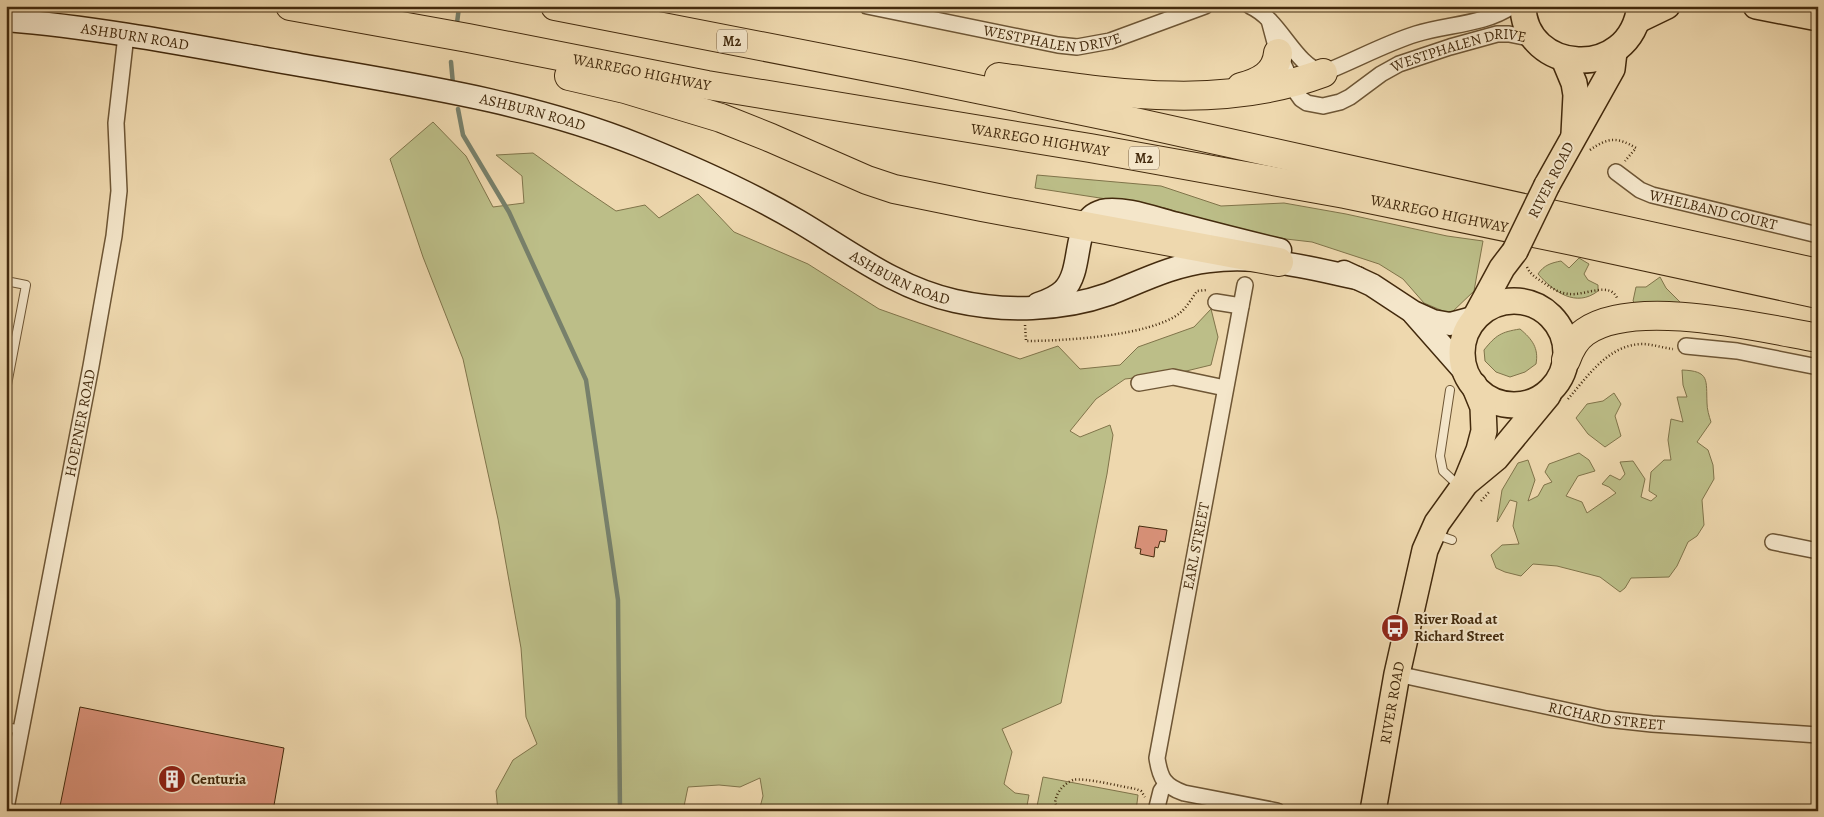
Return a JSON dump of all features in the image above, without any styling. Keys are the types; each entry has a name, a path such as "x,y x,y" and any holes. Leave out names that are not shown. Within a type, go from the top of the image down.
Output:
{"highway":[{"name":"WARREGO HIGHWAY","path":"290,6 468,38 707,85 1090,148 1345,194 1818,294"},
{"name":"WARREGO HIGHWAY","path":"555,6 909,75 1112,117 1818,273"},
{"path":"326,13 356,30 589,81 678,104 738,125 867,180 918,195 1278,262"},
{"path":"1193,96 1258,82 1273,69 1278,53"},
{"path":"909,75 936,67 1089,89 1193,96 1240,94 1291,84 1323,74"},
{"path":"1562,382 1572,345 1581,335 1589,329 1621,319 1645,316 1702,318 1818,338"}],"main road":[{"path":"1523,6 1527,26 1535,39 1548,51 1564,59 1581,61 1598,59 1614,52 1628,38 1639,13 1667,6"},
{"path":"1756,6 1818,18"},
{"name":"RIVER ROAD","path":"1530,303 1523,297 1516,281 1515,270 1548,185 1580,145 1589,112 1612,69 1614,52"},
{"name":"RIVER ROAD","path":"1564,59 1574,83 1580,145"},
{"name":"RIVER ROAD","path":"1476,317 1502,268 1521,258"},
{"path":"1512,300 1530,303 1549,314 1559,327 1566,343 1562,382 1538,401 1517,405 1503,404 1495,401 1463,383 1462,348 1468,330 1476,317 1486,308 1499,302 1512,300"},
{"name":"RIVER ROAD","path":"1373,811 1397,674 1425,550 1442,536 1437,524 1469,491 1562,382"},
{"name":"RIVER ROAD","path":"1463,383 1481,400 1484,426 1469,491"}],"street":[{"name":"WESTPHALEN DRIVE","path":"867,6 1058,45 1077,47 1110,40 1205,6"},
{"path":"1250,6 1269,20 1309,67 1323,74"},
{"name":"WESTPHALEN DRIVE","path":"1323,74 1392,42 1440,27 1486,19 1500,14 1512,6"},
{"name":"ASHBURN ROAD","path":"6,20 68,26 126,35 478,98 546,115 634,143 701,171 796,220 883,274 922,292 958,302 976,305 1025,307 1066,306 1110,293 1165,271 1205,261 1242,259 1278,262 1357,278"},
{"name":"WESTPHALEN DRIVE","path":"1269,20 1278,53 1291,84 1301,99 1308,103 1323,106 1331,106 1350,97 1381,74 1399,64 1450,47 1497,34 1509,34 1535,39"},
{"name":"HOEPNER ROAD","path":"6,808 14,728 91,366 115,228 119,191 116,123 126,35"},
{"name":"WHELBAND COURT","path":"1616,172 1640,190 1652,195 1818,235"},
{"name":"ASHBURN ROAD","path":"1025,307 1050,299 1067,286 1074,274 1083,226 1103,211 1127,212 1295,254 1329,265 1372,285 1413,312 1434,321 1447,324 1459,323 1476,317"},
{"name":"EARL STREET","path":"1166,784 1159,771 1157,758 1159,745 1245,284"},
{"path":"1216,302 1241,306"},
{"name":"ASHBURN ROAD","path":"1413,312 1463,383"},
{"path":"1683,348 1737,351 1818,367"},
{"path":"1138,383 1173,377 1225,388"},
{"path":"1773,542 1818,551"},
{"name":"RICHARD STREET","path":"1397,674 1606,719 1652,724 1818,735"},
{"path":"1150,808 1166,784 1184,793 1277,811"}],"lane":[{"path":"6,281 26,285 6,390"},
{"path":"1463,383 1440,456 1443,471 1469,491"}],"path":[{"path":"1580,145 1609,139 1624,140 1636,148 1616,172"},
{"path":"1521,258 1532,274 1556,291 1575,295 1606,290 1616,295 1617,302"},
{"path":"1025,307 1026,341 1054,341 1121,333 1155,325 1180,312 1197,291 1213,290 1216,302"},
{"path":"1562,382 1625,347 1643,344 1683,348"},
{"path":"1469,491 1493,487"},
{"path":"1059,811 1055,803 1058,792 1066,784 1078,779 1136,789 1144,794 1150,808"},
{"path":"1082,811 1089,807 1101,807 1112,811"}],"green space":[{"path":"433,122 466,156 493,207 524,203 522,176 496,155 533,153 616,211 645,205 659,218 698,194 734,232 808,264 879,309 1020,359 1058,346 1080,369 1120,365 1138,347 1194,327 1211,309 1218,337 1211,365 1178,373 1125,379 1096,399 1070,431 1080,437 1110,425 1113,435 1107,474 1061,703 1002,729 1012,752 1004,784 1015,793 1029,795 1026,811 759,811 763,796 760,778 740,787 719,785 688,787 683,811 498,811 496,791 513,760 537,744 526,717 521,648 498,519 463,359 423,257 390,159"},
{"path":"1037,175 1161,186 1221,206 1284,203 1346,214 1447,236 1483,241 1474,291 1450,314 1424,303 1403,279 1379,264 1312,242 1241,231 1165,208 1035,188"},
{"path":"1579,258 1589,264 1584,274 1588,280 1598,285 1598,291 1590,296 1574,298 1566,296 1551,287 1538,274 1548,265 1561,261 1569,268"},
{"path":"1660,277 1666,288 1684,306 1640,308 1633,301 1636,287 1646,287"},
{"path":"1520,329 1534,344 1537,358 1536,364 1525,372 1510,377 1496,372 1485,361 1484,350 1499,335"},
{"path":"1682,370 1698,372 1705,378 1707,408 1711,422 1697,442 1708,450 1713,465 1714,479 1702,500 1704,525 1697,536 1688,542 1677,566 1669,577 1631,578 1620,592 1600,577 1557,566 1533,564 1521,576 1496,568 1491,555 1502,545 1519,544 1513,526 1517,502 1510,500 1497,522 1502,490 1518,463 1528,460 1535,480 1528,501 1538,496 1544,485 1552,482 1545,472 1549,464 1579,453 1589,460 1595,471 1578,476 1566,496 1582,502 1587,513 1616,493 1602,484 1610,475 1620,480 1625,474 1620,462 1633,461 1645,479 1641,497 1651,501 1657,496 1649,491 1651,472 1664,460 1671,460 1668,440 1671,419 1683,422 1677,397 1687,397 1683,385"},
{"path":"1614,393 1621,404 1615,416 1621,436 1605,447 1588,434 1576,418 1587,404 1603,401"},
{"path":"1043,777 1138,795 1136,811 1036,811"}],"building":[{"path":"1139,526 1167,530 1165,542 1160,541 1158,548 1155,547 1154,557 1140,554 1141,549 1135,548"},
{"name":"Centuria","path":"80,707 284,748 273,811 59,811"}],"waterway":[{"path":"457,23 459,7"},
{"path":"451,62 453,84"},
{"path":"458,109 463,135 509,212 586,380 618,600 620,811"}],"place":[{"name":"River Road at Richard Street","path":"1395,628"},
{"name":"Centuria","path":"172,779"}]}
